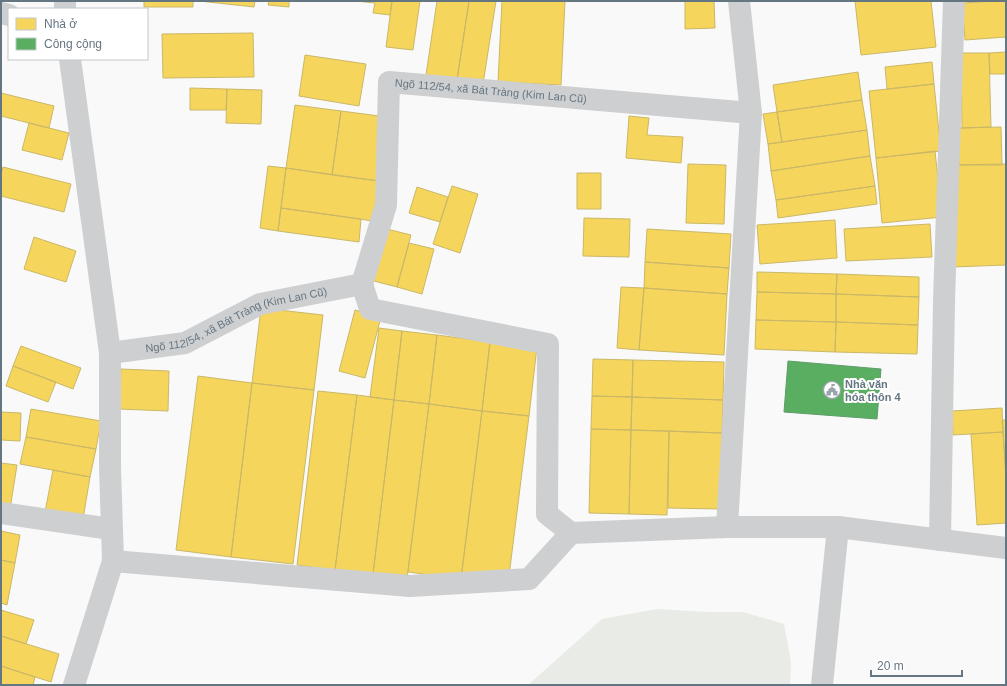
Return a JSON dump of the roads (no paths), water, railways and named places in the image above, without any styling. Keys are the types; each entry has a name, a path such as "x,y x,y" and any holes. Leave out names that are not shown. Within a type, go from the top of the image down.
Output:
{"street":[{"path":"940,540 945,293 954,1"},
{"path":"728,527 751,113 743,2"},
{"path":"70,60 110,353 110,467 113,561 74,685"},
{"name":"Ngõ 112/54, xã Bát Tràng (Kim Lan Cũ)","path":"110,353 184,343 260,304 362,284 386,205 389,82 751,113"},
{"path":"362,284 370,309 548,344 547,514 571,533 728,527 838,527 1006,548"},
{"path":"1,513 111,529"},
{"path":"822,685 838,527"},
{"path":"113,561 410,586 529,579 571,533"}],"place":[{"name":"Nhà văn hóa thôn 4","path":"832,390"}]}
